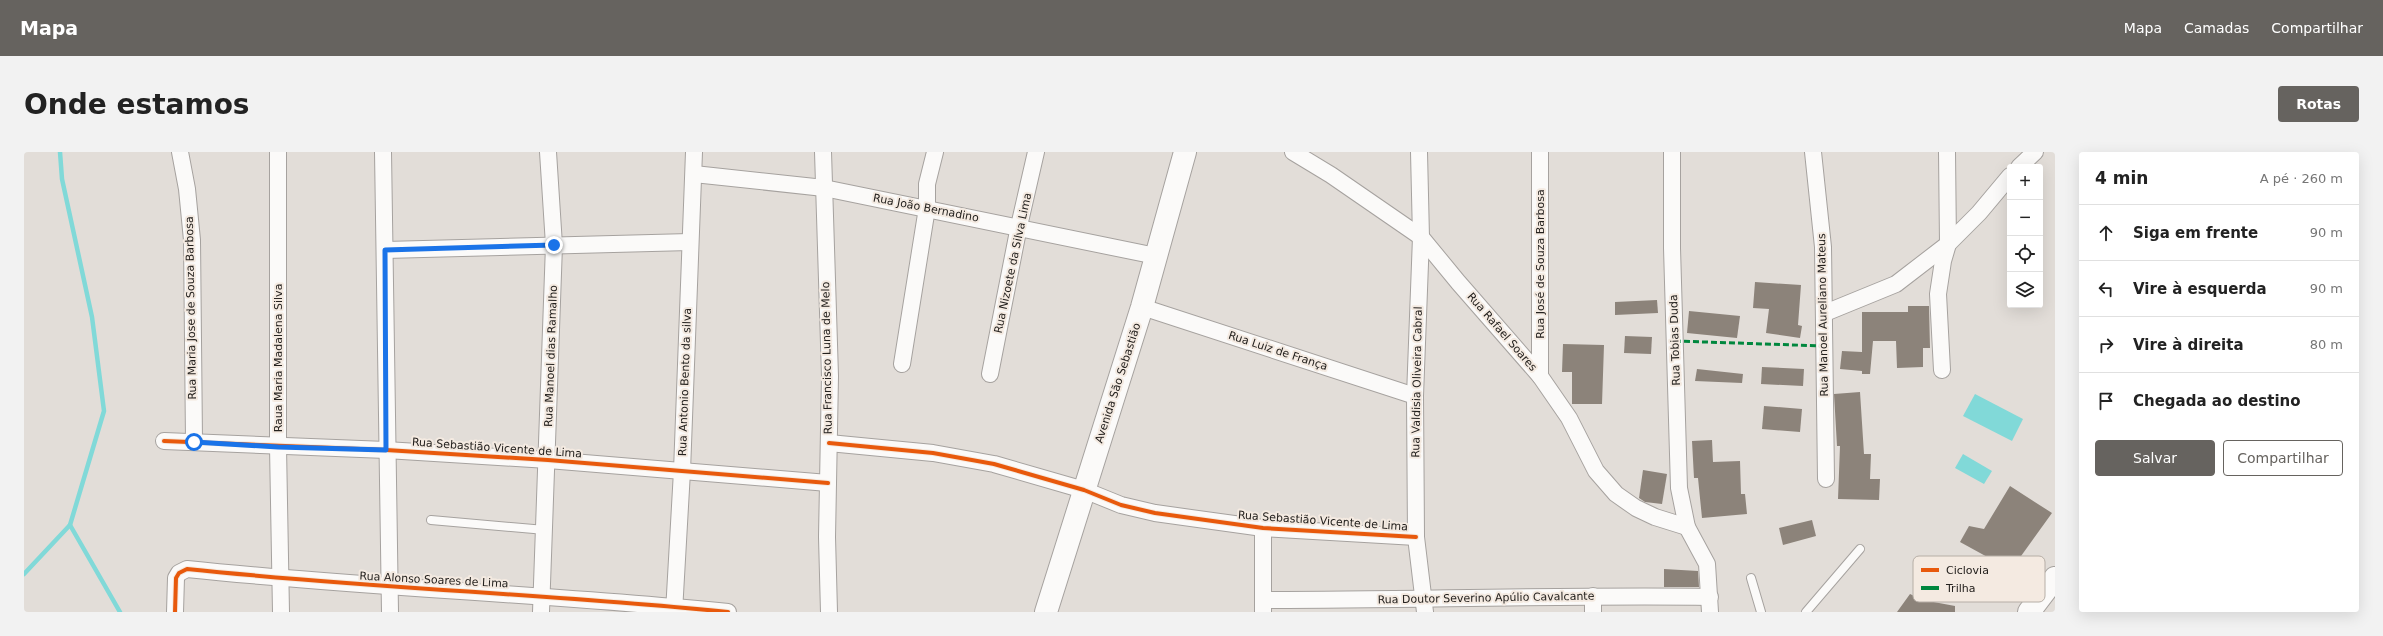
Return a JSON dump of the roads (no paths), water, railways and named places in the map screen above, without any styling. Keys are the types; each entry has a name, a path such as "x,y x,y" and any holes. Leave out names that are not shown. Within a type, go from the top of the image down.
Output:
{"main road":[{"name":"Avenida São Sebastião","path":"1046,612 1142,307 1186,152"},
{"path":"2045,591 2055,578"},
{"path":"2029,612 2037,602"}],"street":[{"name":"Rua Maria Jose de Souza Barbosa","path":"180,152 187,189 192,240 194,442"},
{"name":"Raua Maria Madalena Silva","path":"278,152 278,447 279,578 281,612"},
{"path":"383,152 386,450 390,612"},
{"name":"Rua Manoel dias Ramalho","path":"541,612 548,460 554,245 548,152"},
{"name":"Rua Antonio Bento da silva","path":"675,609 682,471 694,152"},
{"name":"Rua Francisco Luna de Melo","path":"823,152 830,376 828,483 830,612"},
{"path":"902,364 927,208 927,184 935,152"},
{"name":"Rua Nizoete da Silva Lima","path":"990,374 1019,226 1036,152"},
{"name":"Rua Rafael Soares","path":"1293,152 1331,175 1421,237 1540,376 1569,418 1596,471 1616,494 1636,508 1655,517 1687,527"},
{"name":"Rua Valdisia Oliveira Cabral","path":"1420,152 1421,237 1415,396 1416,537 1425,606"},
{"name":"Rua José de Souza Barbosa","path":"1540,152 1540,376"},
{"name":"Rua Tobias Duda","path":"1672,152 1672,248 1679,488 1687,527 1707,564 1710,604"},
{"name":"Rua Manoel Aureliano Mateus","path":"1813,152 1823,247 1826,479"},
{"path":"1942,370 1938,294 1941,272 1948,244 1947,152"},
{"path":"2022,164 2035,152"},
{"name":"Rua João Bernadino","path":"694,174 824,188 1019,226 1156,256"},
{"path":"1825,313 1896,284 1948,244 1979,213 2007,180"},
{"path":"385,250 690,242"},
{"name":"Rua Luiz de França","path":"1142,307 1415,396"},
{"name":"Rua Sebastião Vicente de Lima","path":"164,441 278,447 386,450 548,460 828,483"},
{"name":"Rua Sebastião Vicente de Lima","path":"829,443 933,453 994,464 1084,490 1120,505 1154,512 1263,528 1416,537"},
{"path":"1263,528 1263,606"},
{"name":"Rua Alonso Soares de Lima","path":"174,612 176,578 179,573 187,569 390,587 542,595 675,609 728,612"},
{"path":"1593,596 1593,612"},
{"name":"Rua Doutor Severino Apúlio Cavalcante","path":"1263,606 1425,606 1593,596 1710,604"}],"lane":[{"path":"431,520 545,530"},
{"path":"1806,612 1860,549"},
{"path":"1751,578 1761,612"}],"water":[{"path":"1975,394 2023,419 2012,441 1963,416"},
{"path":"1963,454 1992,471 1984,484 1955,468"}],"waterway":[{"path":"24,574 70,525 104,411 92,317 62,179 60,152"},
{"path":"70,525 120,612"}]}
